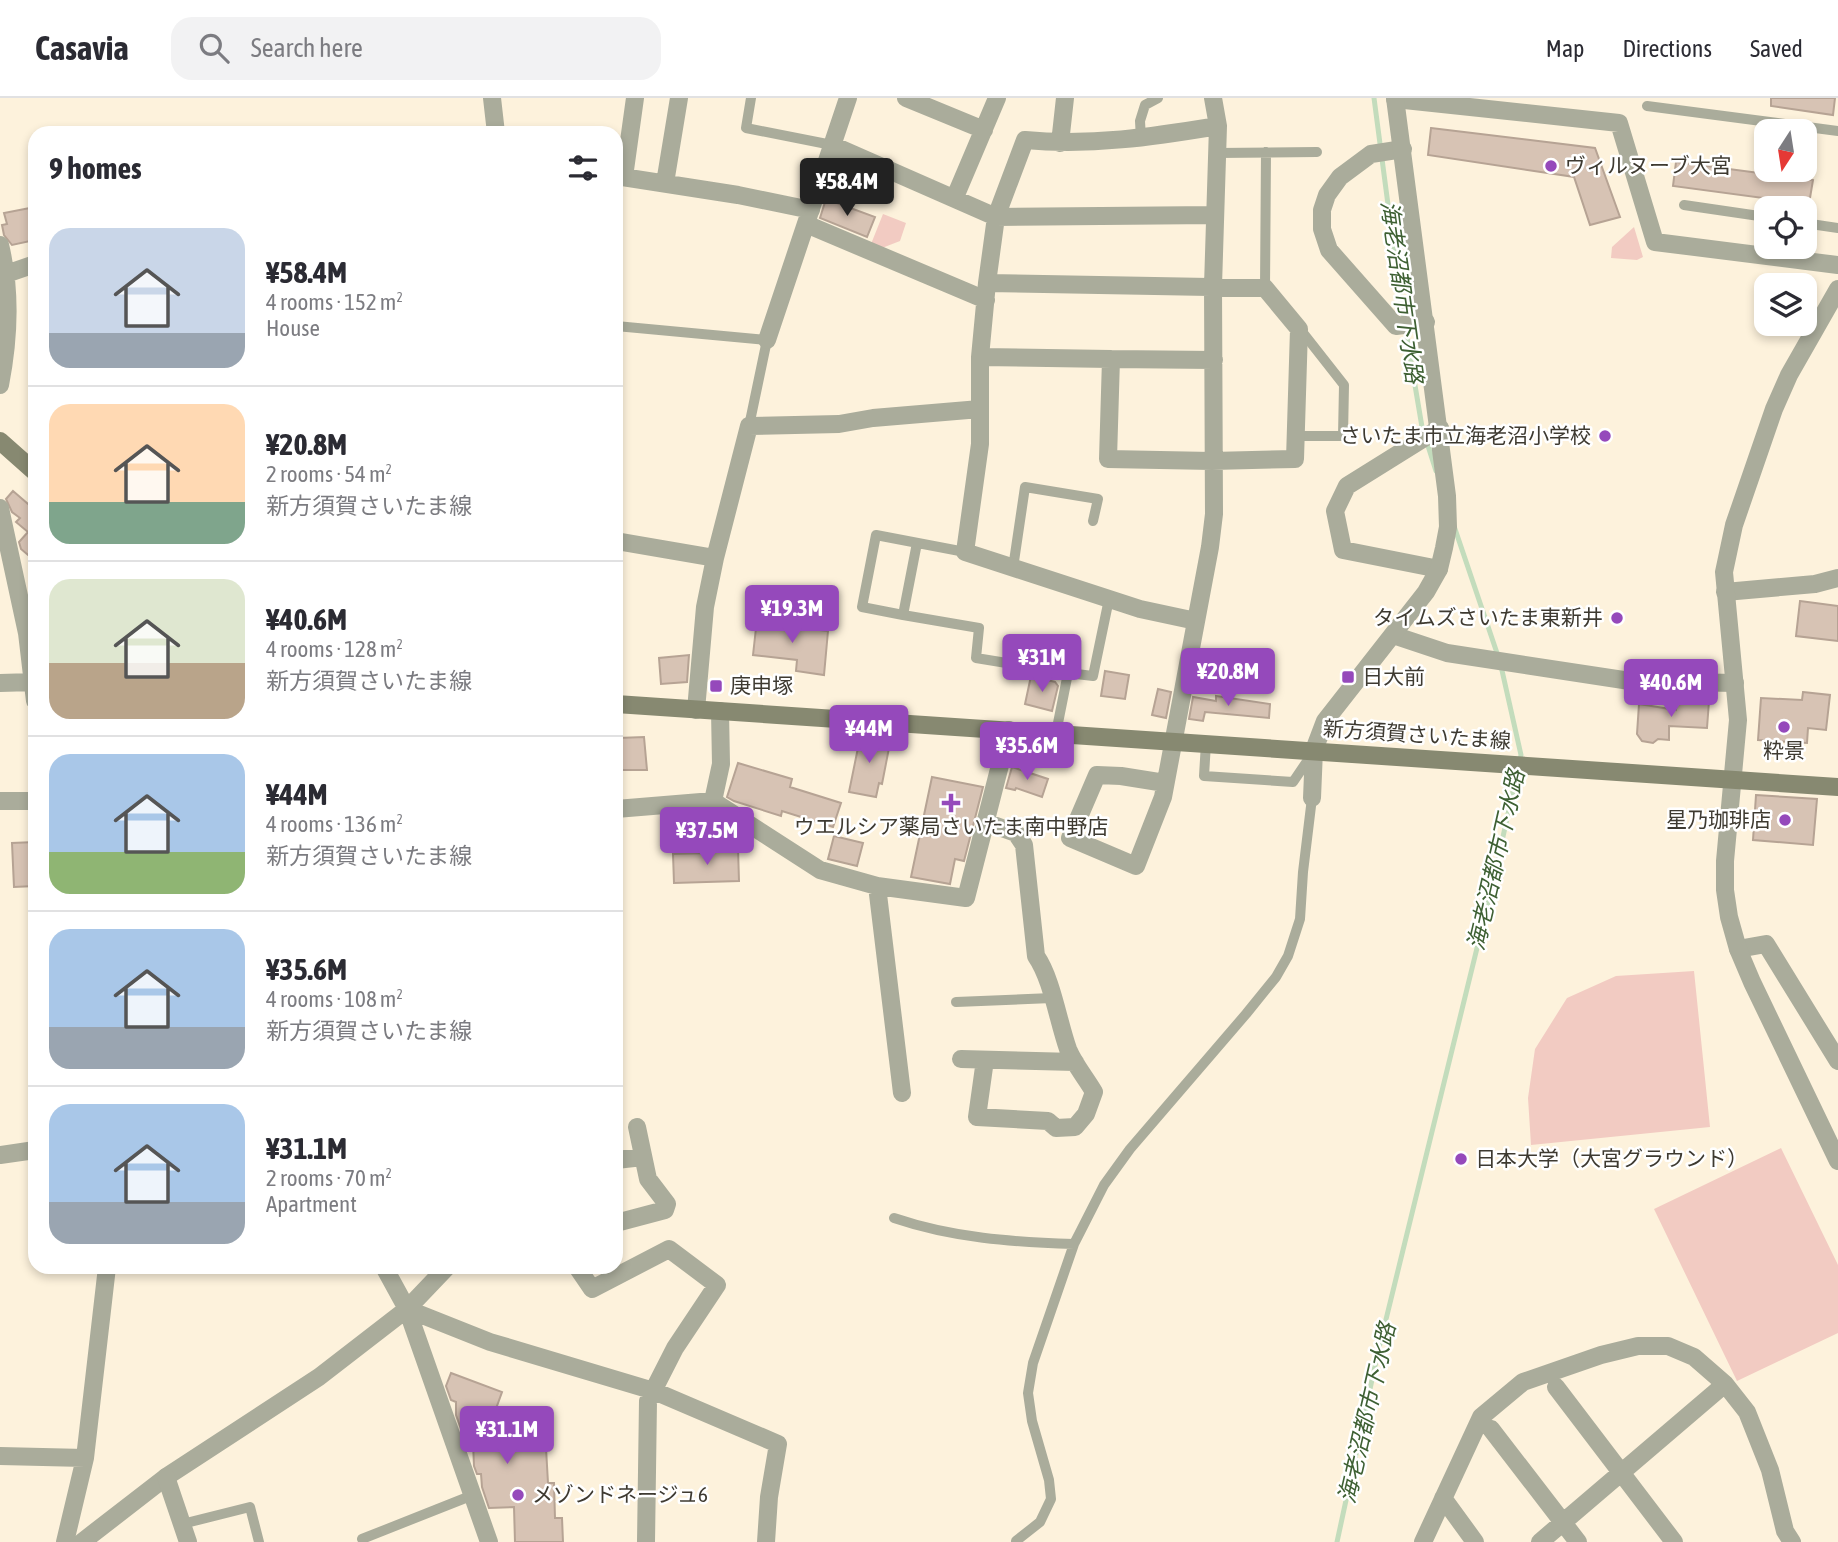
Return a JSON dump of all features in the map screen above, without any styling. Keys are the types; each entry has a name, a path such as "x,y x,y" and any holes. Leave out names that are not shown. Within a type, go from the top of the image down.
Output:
{"main road":[{"path":"0,442 28,466"},
{"name":"新方須賀さいたま線","path":"623,705 1838,787"}],"street":[{"path":"492,98 495,126"},
{"path":"623,160 635,98"},
{"path":"664,183 679,98"},
{"path":"767,340 848,98"},
{"path":"906,98 984,130"},
{"path":"955,197 997,98"},
{"path":"1060,143 1065,98"},
{"path":"1165,783 1097,775 1070,838 1136,866 1163,797 1214,514 1213,286 1218,126 1213,98"},
{"path":"1312,798 1314,750 1325,721 1426,592 1439,569 1448,527 1440,428 1395,98 1619,122 1655,242 1838,265"},
{"path":"1196,621 1140,609 965,552 980,444 980,357 996,217 1025,140 1060,143 1141,139 1218,126"},
{"path":"831,145 996,217 1215,215"},
{"path":"1403,149 1371,154 1340,177 1327,195 1322,211 1322,229 1329,250 1396,326 1426,322"},
{"path":"623,176 738,195 809,217 986,291 1213,286 1265,288 1299,329 1295,459 1108,459 1111,359"},
{"path":"0,244 6,274 8,329 0,385"},
{"path":"6,274 28,266"},
{"path":"1838,289 1789,375 1763,439 1731,535 1726,556 1725,592 1738,720 1725,861 1725,890 1738,949 1838,1161"},
{"path":"980,357 1214,360"},
{"path":"696,710 705,607 749,426 839,424 873,418 980,409"},
{"path":"1439,569 1343,550 1335,512 1347,486 1440,428"},
{"path":"0,508 28,641"},
{"path":"623,542 715,558"},
{"path":"1725,592 1815,584 1838,578"},
{"path":"1393,635 1447,653 1630,681 1735,683"},
{"path":"0,683 28,682"},
{"path":"713,801 721,764 720,711"},
{"path":"623,808 713,801 820,870 877,886 966,898 1009,730"},
{"path":"0,801 28,801"},
{"path":"985,822 1016,833 1024,845 1036,956 1045,969 1070,1054 1094,1092 1086,1114 1075,1128 1056,1128 1048,1121 978,1117 985,1060"},
{"path":"877,886 902,1093"},
{"path":"1738,949 1766,944 1838,1061"},
{"path":"961,1059 1075,1062"},
{"path":"623,1221 664,1210 667,1204 648,1179 637,1127"},
{"path":"0,1155 28,1151"},
{"path":"623,1159 643,1157"},
{"path":"623,1273 669,1249 717,1285 675,1348 648,1401 646,1542"},
{"path":"65,1542 85,1458 106,1274"},
{"path":"388,1274 407,1309 489,1542"},
{"path":"82,1542 166,1477 319,1377 407,1309 440,1274"},
{"path":"582,1274 592,1289 621,1274"},
{"path":"407,1309 489,1342 654,1391 778,1444 769,1497 766,1542"},
{"path":"1423,1542 1481,1417 1523,1382 1601,1355 1638,1346 1668,1346 1693,1357 1725,1384 1747,1412 1770,1470 1783,1538"},
{"path":"1540,1542 1725,1384"},
{"path":"1556,1387 1674,1542"},
{"path":"1491,1429 1578,1542"},
{"path":"0,1457 85,1458"},
{"path":"166,1477 188,1542"},
{"path":"1443,1498 1475,1542"}],"lane":[{"path":"751,98 746,128 831,145"},
{"path":"1141,139 1140,121 1145,105 1158,98"},
{"path":"1647,106 1838,131"},
{"path":"1265,288 1266,152"},
{"path":"1217,153 1317,152"},
{"path":"1684,205 1754,216"},
{"path":"1817,225 1838,228"},
{"path":"623,327 767,340 749,426"},
{"path":"1296,436 1343,436 1344,385 1299,329"},
{"path":"1013,568 1024,487 1098,499 1093,522"},
{"path":"965,552 876,535 862,607 979,628 976,658 1093,676 1109,599"},
{"path":"903,615 916,543"},
{"path":"1056,733 1068,673"},
{"path":"1206,743 1204,776 1293,782 1314,750"},
{"path":"1016,1541 1040,1522 1051,1499 1028,1393 1033,1363 1074,1244 1104,1185 1130,1149 1246,1014 1276,977 1288,957 1300,919 1312,798"},
{"path":"956,1002 1052,998"},
{"path":"894,1218 923,1228 965,1237 1074,1244"},
{"path":"362,1539 473,1495"},
{"path":"183,1524 250,1507 259,1542"}],"shaded area":[{"path":"883,214 906,223 900,241 882,248 871,244"},
{"path":"1634,227 1643,257 1637,260 1611,258 1612,247"},
{"path":"1694,971 1710,1127 1531,1145 1528,1098 1535,1049 1567,998 1616,976"},
{"path":"1781,1148 1838,1265 1838,1333 1737,1381 1654,1209"}],"building":[{"path":"1771,98 1835,98 1833,115 1771,106"},
{"name":"ヴィルヌーブ大宮","path":"1431,128 1595,148 1620,217 1590,225 1574,177 1428,155"},
{"path":"1676,162 1754,172 1754,182 1813,182 1810,196 1754,197 1673,186"},
{"path":"826,199 875,217 867,237 820,218"},
{"path":"28,208 28,242 12,245 4,235 2,225 7,224 4,213"},
{"path":"13,491 28,504 28,532 16,522 20,518 12,512 6,499"},
{"path":"28,532 28,555 21,549 19,542"},
{"path":"1800,601 1838,606 1838,641 1796,636"},
{"path":"757,619 785,622 784,626 828,631 824,675 796,671 797,660 753,655"},
{"path":"689,655 687,682 661,684 659,658"},
{"path":"1105,671 1129,675 1125,699 1101,696"},
{"path":"1031,676 1055,682 1058,686 1052,711 1025,704"},
{"path":"1158,689 1171,692 1166,718 1152,715"},
{"name":"粋景","path":"1803,692 1830,695 1826,730 1808,728 1807,743 1758,740 1761,698 1802,700"},
{"path":"1216,696 1270,704 1269,718 1205,712 1203,721 1189,719 1193,697 1216,701"},
{"path":"1677,699 1709,701 1707,728 1669,726 1669,740 1658,739 1653,743 1642,741 1637,734 1639,704 1676,710"},
{"path":"861,733 888,738 886,747 889,748 882,784 879,783 876,797 849,792"},
{"path":"644,737 647,770 623,770 623,738"},
{"path":"738,763 792,779 790,787 841,803 833,827 782,811 781,816 727,797"},
{"path":"1012,767 1048,779 1042,797 1016,788 1006,788"},
{"path":"932,777 983,787 964,861 955,859 950,884 911,877"},
{"name":"星乃珈琲店","path":"1756,795 1817,799 1813,845 1753,840"},
{"path":"834,836 863,843 857,866 828,859"},
{"path":"28,842 28,886 14,887 12,843"},
{"path":"738,848 739,881 674,883 673,854 711,853 711,849"},
{"path":"451,1373 502,1392 493,1417 495,1450 546,1448 548,1483 554,1483 555,1518 562,1518 563,1542 515,1542 514,1507 489,1508 481,1474 477,1474 474,1466 473,1443 466,1443 456,1415 456,1402 451,1400 446,1386"}],"waterway":[{"name":"海老沼都市下水路","path":"1374,98 1400,296 1422,427 1436,471"},
{"name":"海老沼都市下水路","path":"1454,526 1498,656"},
{"name":"海老沼都市下水路","path":"1337,1542 1378,1352 1491,891 1521,755 1501,666"}],"place":[{"name":"ヴィルヌーブ大宮","path":"1551,166"},
{"name":"さいたま市立海老沼小学校","path":"1605,436"},
{"name":"タイムズさいたま東新井","path":"1617,618"},
{"name":"日大前","path":"1348,677"},
{"name":"庚申塚","path":"716,686"},
{"name":"粋景","path":"1784,727"},
{"name":"ウエルシア薬局さいたま南中野店","path":"951,803"},
{"name":"星乃珈琲店","path":"1785,820"},
{"name":"日本大学（大宮グラウンド）","path":"1461,1159"},
{"name":"メゾンドネージュ6","path":"518,1495"}]}
